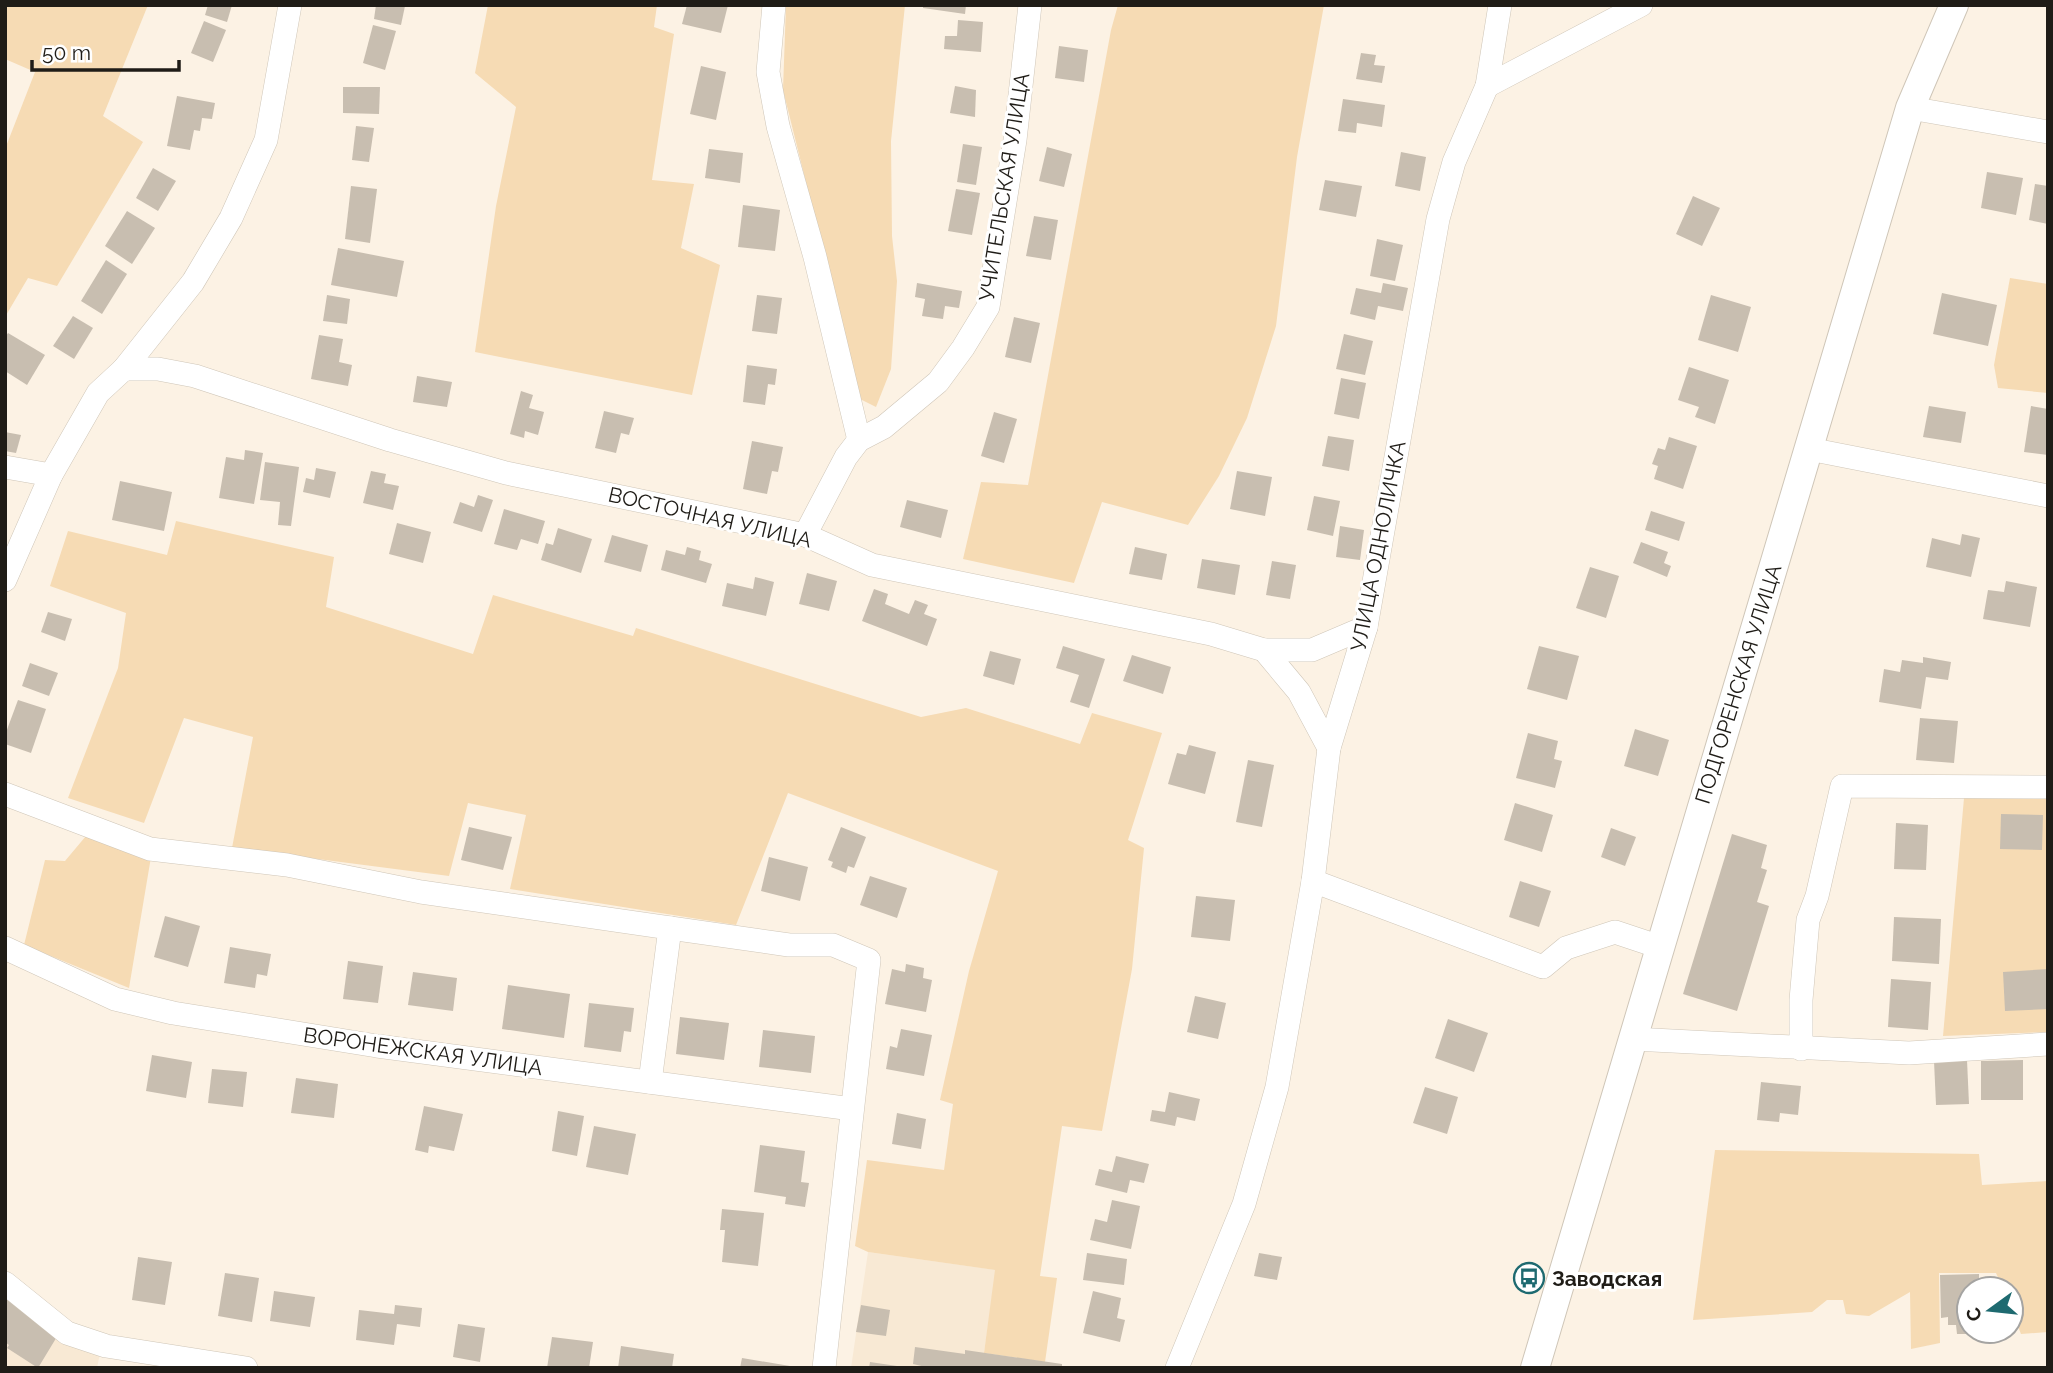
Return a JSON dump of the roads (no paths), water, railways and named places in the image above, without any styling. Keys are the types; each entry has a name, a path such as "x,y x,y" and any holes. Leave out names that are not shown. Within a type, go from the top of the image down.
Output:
{"street":[{"path":"5,580 51,475 98,393 124,369 192,282 231,218 266,139 290,5"},
{"path":"774,5 768,72 778,125 815,257 859,440"},
{"name":"УЧИТЕЛЬСКАЯ УЛИЦА","path":"805,534 846,457 859,440 884,427 938,382 988,307 1015,140 1030,5"},
{"name":"УЛИЦА ОДНОЛИЧКА","path":"1177,1368 1244,1203 1277,1087 1313,881 1329,748 1366,627 1438,219 1454,162 1487,86 1500,5"},
{"path":"1487,86 1641,5"},
{"name":"ПОДГОРЕНСКАЯ УЛИЦА","path":"1535,1368 1910,108 1954,5"},
{"path":"1910,108 2048,132"},
{"name":"ВОСТОЧНАЯ УЛИЦА","path":"124,369 158,369 195,376 390,440 506,472 805,534 872,565 1211,634 1264,650 1312,650 1366,627"},
{"path":"1809,449 2048,496"},
{"path":"5,467 51,475"},
{"path":"1264,650 1299,692 1329,748"},
{"path":"1801,1049 1801,1000 1808,920 1817,896 1843,786 2048,787"},
{"path":"5,794 150,849 287,865 421,892 789,945 833,945 869,960 824,1368"},
{"path":"1313,881 1543,967 1566,948 1615,932 1660,947"},
{"path":"650,1082 670,928"},
{"name":"ВОРОНЕЖСКАЯ УЛИЦА","path":"5,948 115,999 173,1013 377,1046 852,1109"},
{"path":"1633,1039 1909,1053 2048,1044"},
{"path":"5,1283 67,1333 106,1346 246,1368"}],"place":[{"name":"Заводская","path":"1529,1278"}]}
